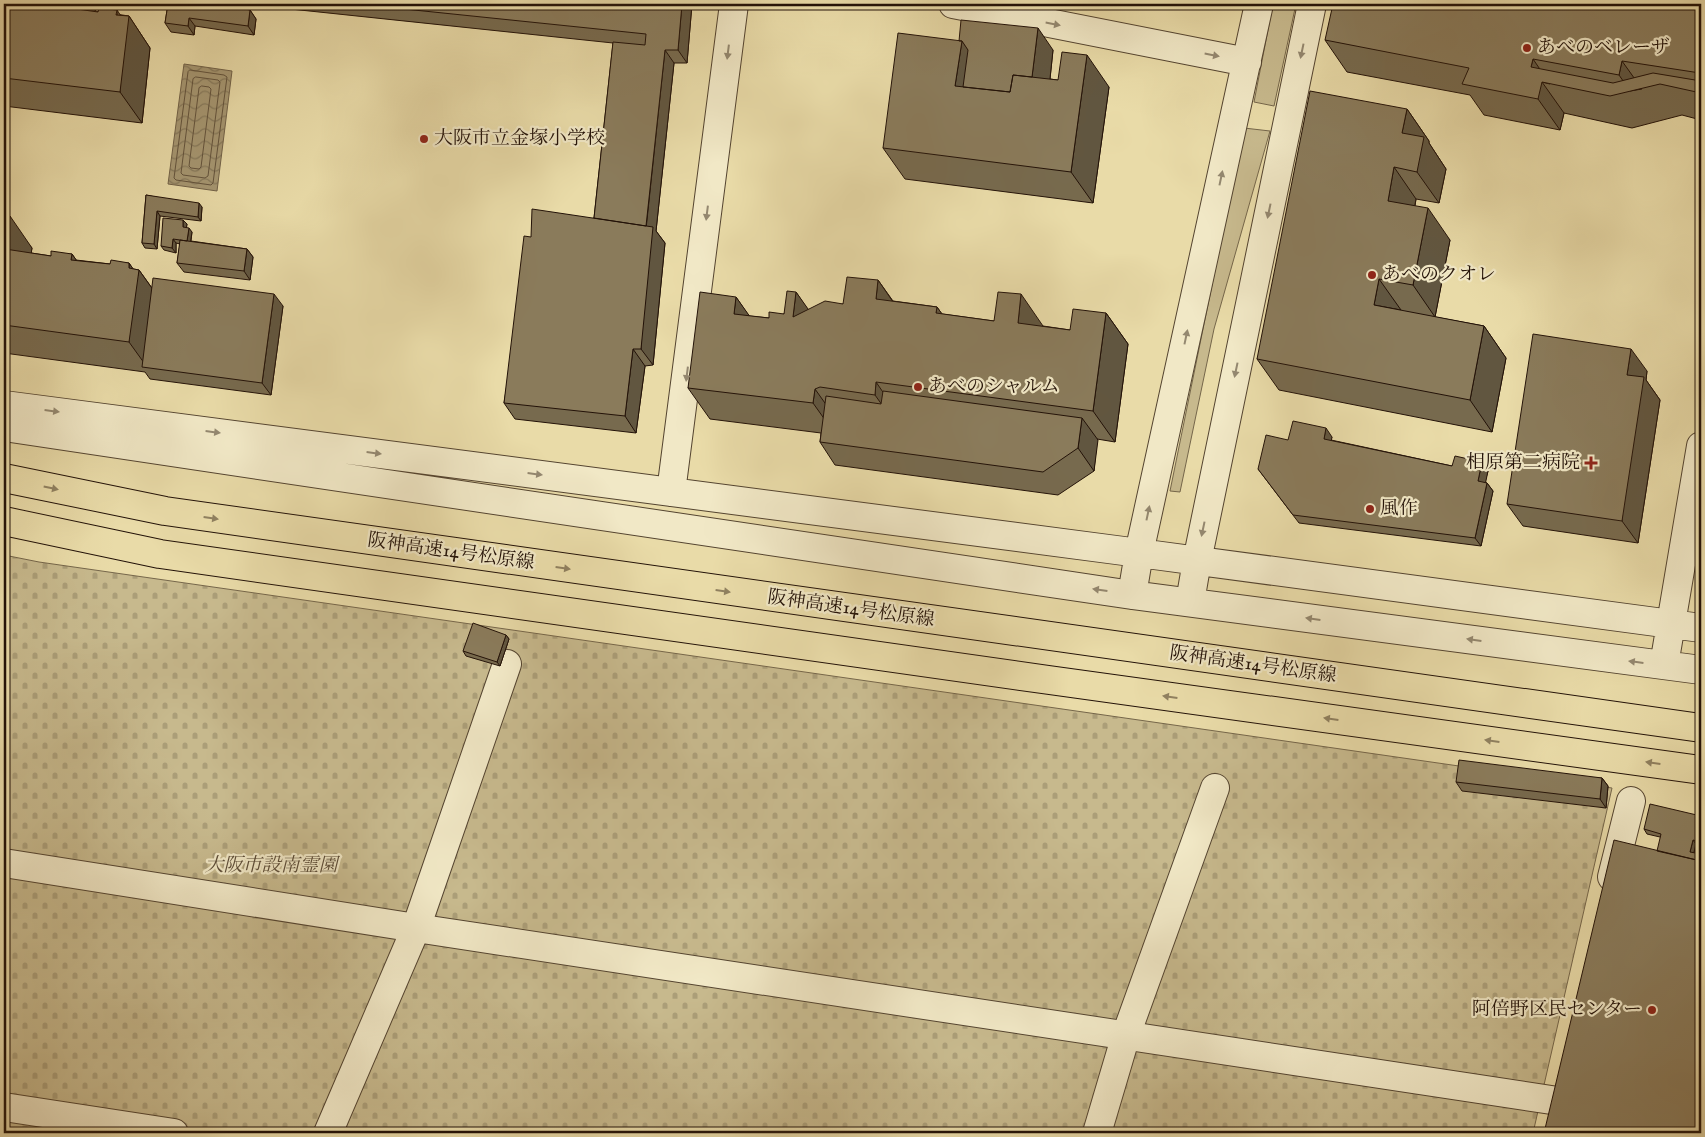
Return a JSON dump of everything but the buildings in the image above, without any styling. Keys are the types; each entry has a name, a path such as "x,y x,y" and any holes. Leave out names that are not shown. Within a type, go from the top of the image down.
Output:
{"highway":[{"name":"阪神高速14号松原線","path":"4,478 175,513 1701,728"},
{"path":"4,521 160,554 1039,679 1701,770"}],"street":[{"path":"671,492 734,4"},
{"path":"953,4 1247,62"},
{"path":"1132,595 1139,553 1259,4"},
{"path":"1190,602 1312,4"},
{"path":"4,404 1701,628"},
{"path":"4,427 1132,595 1701,670"},
{"path":"1664,665 1701,446"},
{"path":"328,1133 416,928 508,664"},
{"path":"1097,1133 1126,1035 1215,788"},
{"path":"1607,898 1630,801"},
{"path":"4,863 1558,1103"},
{"path":"4,1107 174,1133"}],"green space":[{"path":"1273,4 1296,4 1274,106 1254,102"},
{"path":"1244,128 1270,131 1214,329 1180,492 1170,491"},
{"name":"大阪市設南霊園","path":"4,555 39,562 1612,788 1533,1133 4,1133"}],"water":[{"path":"184,64 232,71 217,191 168,184"}],"place":[{"name":"あべのベレーザ","path":"1527,48"},
{"name":"大阪市立金塚小学校","path":"424,139"},
{"name":"あべのクオレ","path":"1372,275"},
{"name":"あべのシャルム","path":"918,387"},
{"name":"相原第二病院","path":"1591,463"},
{"name":"風作","path":"1370,509"},
{"name":"阿倍野区民センター","path":"1652,1010"}]}
